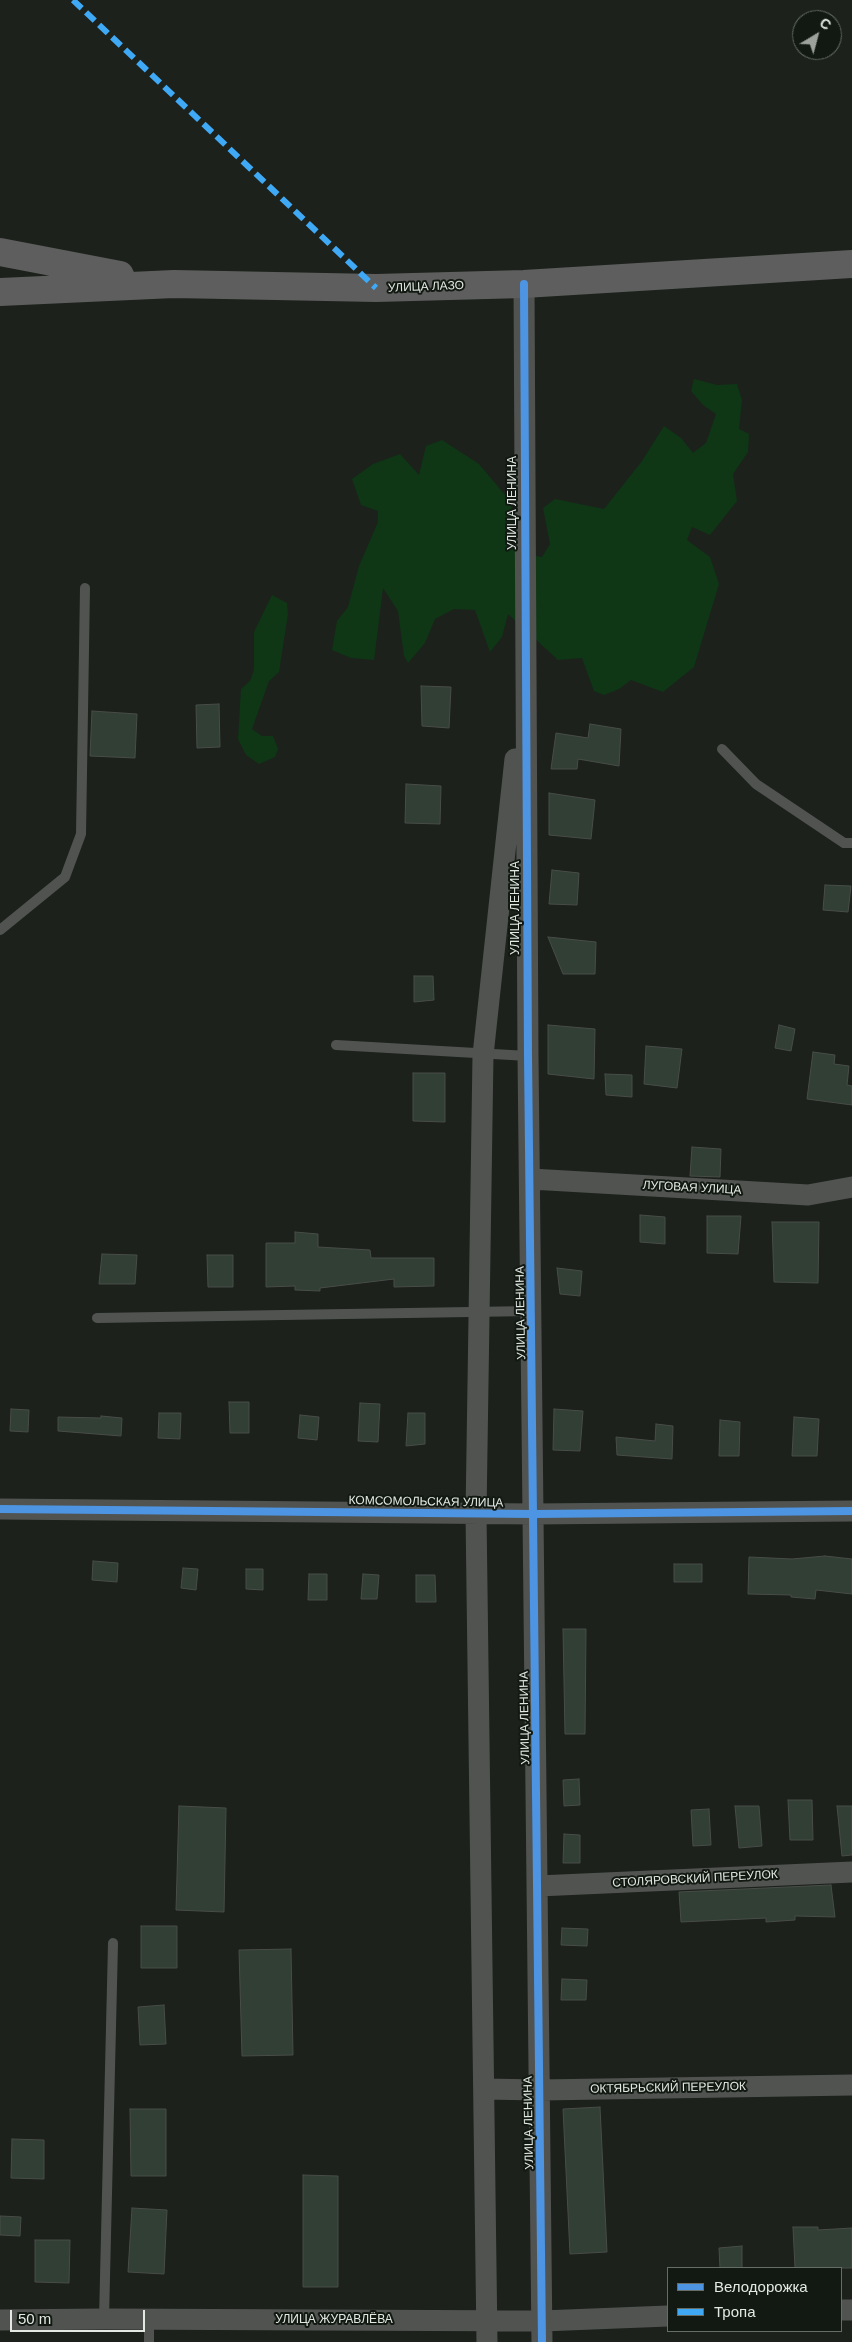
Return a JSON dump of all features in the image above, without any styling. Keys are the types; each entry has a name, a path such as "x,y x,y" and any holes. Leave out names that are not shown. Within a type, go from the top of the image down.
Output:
{"main road":[{"path":"0,252 174,284"},
{"name":"УЛИЦА ЛАЗО","path":"0,292 174,284 376,288 524,284 852,264"}],"street":[{"name":"УЛИЦА ЛЕНИНА","path":"524,284 528,1056 531,1179 542,2342"},
{"path":"487,2342 476,1514 484,1055 525,657"},
{"name":"ЛУГОВАЯ УЛИЦА","path":"531,1179 808,1195 852,1187"},
{"name":"КОМСОМОЛЬСКАЯ УЛИЦА","path":"0,1509 476,1514 852,1511"},
{"name":"СТОЛЯРОВСКИЙ ПЕРЕУЛОК","path":"538,1886 852,1872"},
{"name":"ОКТЯБРЬСКИЙ ПЕРЕУЛОК","path":"484,2089 540,2090 852,2085"},
{"name":"УЛИЦА ЖУРАВЛЁВА","path":"0,2320 542,2321 667,2316"}],"lane":[{"path":"0,930 65,877 81,834 85,588"},
{"path":"722,749 756,784 844,843 852,843"},
{"path":"336,1045 484,1055 528,1056"},
{"path":"97,1318 532,1311"},
{"path":"104,2319 113,1943"},
{"path":"149,2319 149,2342"}],"green space":[{"path":"694,379 717,385 737,384 742,400 739,429 749,434 748,452 733,474 737,501 710,535 692,527 687,540 710,557 719,584 694,667 663,692 631,680 619,689 604,695 594,691 582,658 558,660 508,614 502,637 490,652 475,610 454,609 435,619 425,643 408,663 404,656 398,611 383,588 374,660 351,658 332,650 337,621 348,607 359,566 378,522 378,511 361,505 352,479 373,464 400,454 419,475 426,446 442,440 479,464 506,496 514,513 516,553 542,557 550,544 543,508 555,499 604,509 642,461 664,426 681,438 693,453 706,443 716,414 703,405 691,391"},
{"path":"272,595 287,603 288,614 279,672 269,681 252,729 262,736 273,736 278,749 275,757 259,764 246,755 238,739 241,689 250,681 254,670 254,632"}],"building":[{"path":"421,686 451,687 449,728 422,726"},
{"path":"219,704 220,747 197,748 196,705"},
{"path":"92,711 137,714 135,758 90,756"},
{"path":"590,724 621,729 619,766 578,759 577,769 551,769 556,733 588,738"},
{"path":"406,784 441,786 440,824 405,823"},
{"path":"549,793 595,800 591,839 549,835"},
{"path":"552,870 579,873 577,905 549,904"},
{"path":"825,885 851,886 848,912 823,910"},
{"path":"548,937 596,942 595,974 563,974"},
{"path":"414,976 433,976 434,1000 414,1002"},
{"path":"548,1025 595,1029 594,1079 548,1074"},
{"path":"779,1025 795,1029 791,1051 775,1048"},
{"path":"646,1046 682,1049 677,1088 644,1084"},
{"path":"813,1052 835,1055 834,1064 849,1066 847,1085 852,1086 852,1105 807,1099"},
{"path":"413,1073 445,1073 445,1122 413,1121"},
{"path":"605,1074 632,1075 632,1097 606,1095"},
{"path":"692,1147 721,1149 720,1177 690,1176"},
{"path":"640,1215 665,1217 665,1244 640,1242"},
{"path":"707,1216 741,1216 738,1254 707,1253"},
{"path":"772,1222 819,1222 818,1283 774,1282"},
{"path":"295,1232 318,1234 318,1247 370,1250 371,1258 434,1258 434,1286 394,1287 394,1279 320,1288 320,1291 295,1290 295,1286 266,1287 266,1243 295,1243"},
{"path":"102,1254 137,1255 135,1284 99,1284"},
{"path":"207,1255 233,1255 233,1287 208,1287"},
{"path":"557,1268 582,1271 580,1296 560,1294"},
{"path":"229,1402 249,1402 249,1433 230,1433"},
{"path":"360,1403 380,1404 378,1442 358,1441"},
{"path":"11,1409 29,1410 28,1432 10,1431"},
{"path":"554,1409 583,1411 580,1451 553,1450"},
{"path":"159,1413 181,1413 180,1439 158,1438"},
{"path":"408,1413 425,1413 425,1444 406,1446"},
{"path":"300,1415 319,1417 317,1440 298,1438"},
{"path":"101,1416 122,1418 121,1436 58,1431 58,1417 101,1418"},
{"path":"794,1417 819,1419 817,1456 792,1456"},
{"path":"720,1420 740,1422 739,1456 719,1456"},
{"path":"656,1424 673,1426 672,1459 617,1455 616,1437 655,1441"},
{"path":"825,1556 852,1559 852,1594 816,1590 815,1599 791,1597 791,1595 748,1594 749,1557 792,1559"},
{"path":"93,1561 118,1563 117,1582 92,1580"},
{"path":"674,1564 702,1564 702,1582 674,1582"},
{"path":"183,1568 198,1569 196,1590 181,1588"},
{"path":"246,1569 263,1569 263,1590 246,1589"},
{"path":"309,1574 327,1574 327,1600 308,1600"},
{"path":"363,1574 379,1575 377,1599 361,1599"},
{"path":"416,1575 435,1575 436,1602 416,1602"},
{"path":"563,1629 586,1629 585,1734 565,1734"},
{"path":"579,1779 580,1805 564,1806 563,1780"},
{"path":"788,1800 812,1800 813,1840 790,1840"},
{"path":"179,1806 226,1808 224,1912 176,1910"},
{"path":"735,1806 759,1806 762,1846 739,1848"},
{"path":"837,1806 852,1806 852,1855 842,1856"},
{"path":"709,1809 711,1845 693,1846 691,1810"},
{"path":"564,1834 580,1835 580,1863 563,1863"},
{"path":"831,1885 835,1917 795,1916 795,1920 766,1922 766,1918 681,1922 679,1892"},
{"path":"141,1926 177,1926 177,1968 141,1968"},
{"path":"562,1928 588,1929 587,1946 561,1945"},
{"path":"291,1949 293,2055 242,2056 239,1950"},
{"path":"562,1979 587,1980 586,2000 561,2000"},
{"path":"164,2005 166,2044 140,2045 138,2007"},
{"path":"600,2107 607,2252 570,2254 563,2109"},
{"path":"130,2109 166,2109 166,2176 131,2176"},
{"path":"12,2139 44,2140 44,2179 11,2178"},
{"path":"303,2175 338,2176 338,2287 303,2287"},
{"path":"132,2208 167,2210 164,2274 128,2272"},
{"path":"0,2216 21,2217 20,2236 0,2235"},
{"path":"793,2227 818,2227 818,2230 852,2228 852,2268 795,2267"},
{"path":"35,2240 70,2240 69,2283 35,2282"},
{"path":"742,2246 742,2267 720,2267 719,2248"}],"marked path":[{"path":"73,0 376,288"}],"cycle path":[{"path":"524,284 528,1056 542,2342"},
{"path":"0,1509 534,1514 852,1511"}]}
